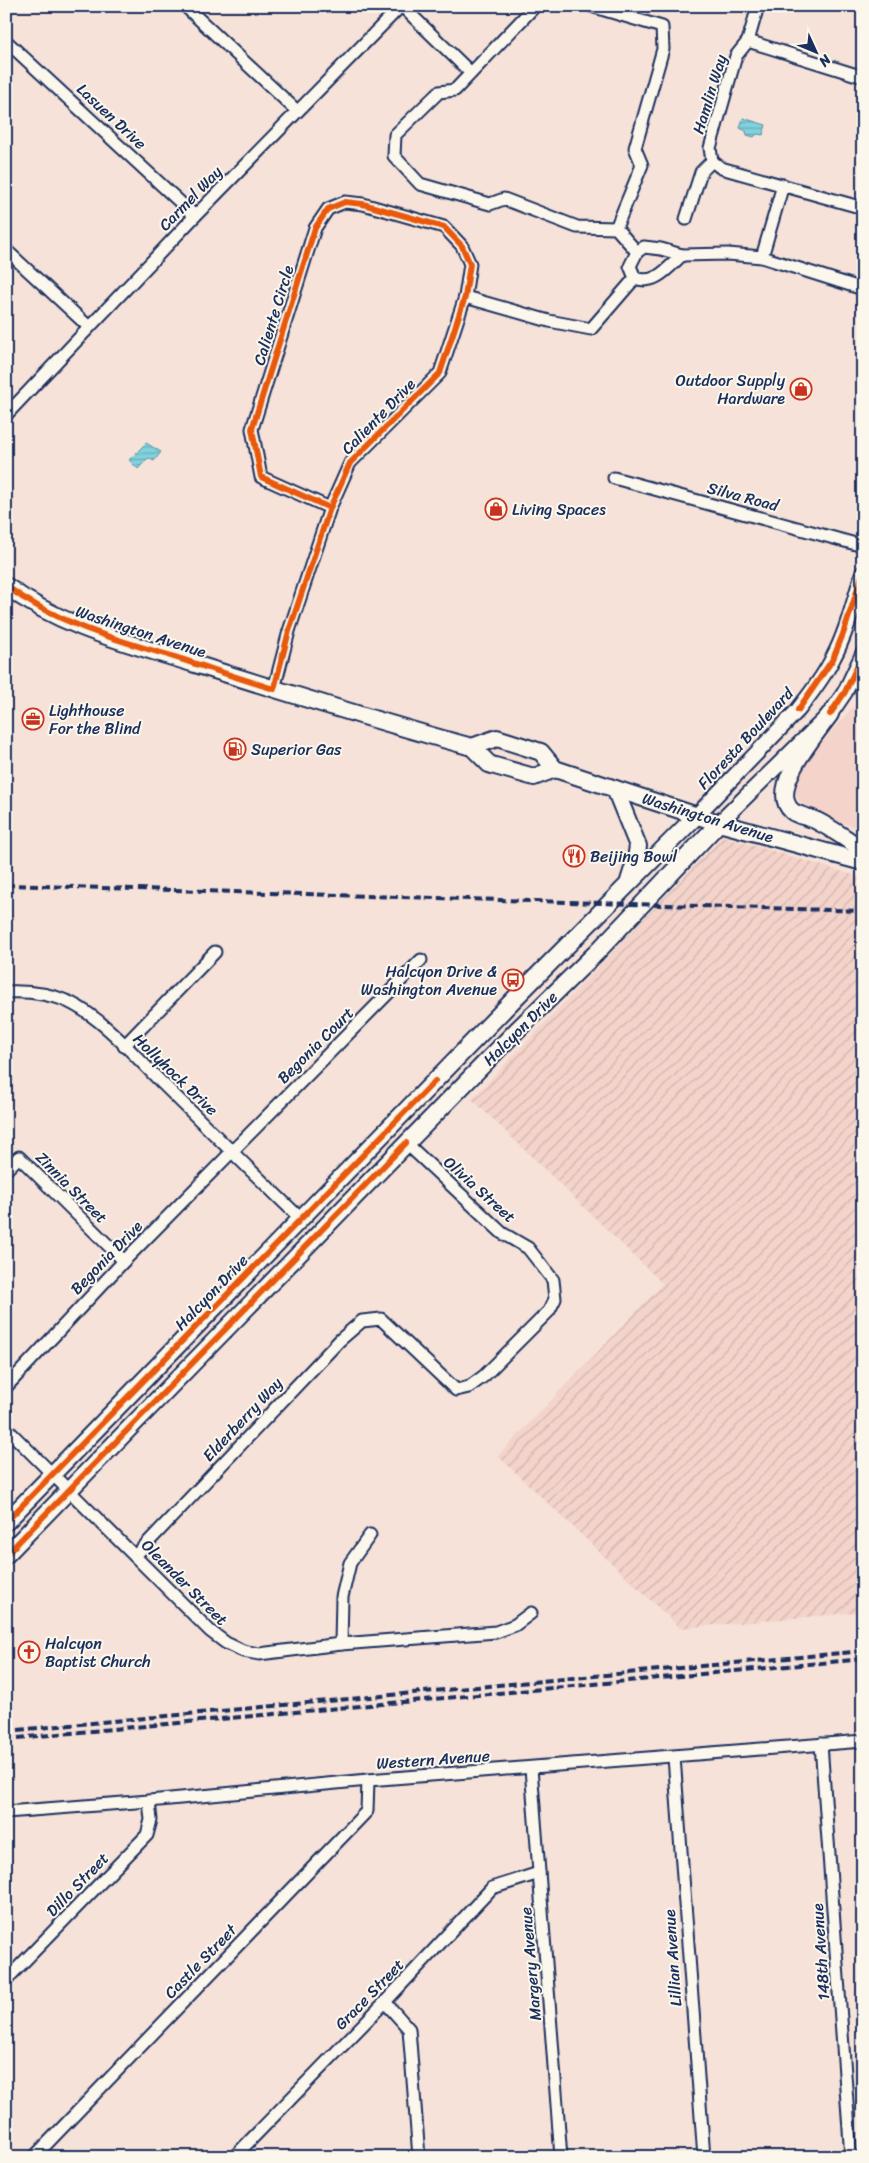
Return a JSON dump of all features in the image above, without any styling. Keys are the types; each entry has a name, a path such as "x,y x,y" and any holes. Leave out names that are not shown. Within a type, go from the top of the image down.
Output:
{"main road":[{"name":"Washington Avenue","path":"6,586 29,603 80,627 127,644 472,747 489,764 534,777 555,769"},
{"path":"830,714 797,761 788,778 785,798 792,811 816,820 863,850"},
{"name":"Washington Avenue","path":"472,747 497,738 542,752 555,769 720,823 863,862"},
{"path":"615,789 638,846 628,884"},
{"name":"Halcyon Drive","path":"6,1522 696,815"},
{"name":"Halcyon Drive","path":"6,1555 406,1143 597,952 720,823"}],"street":[{"path":"185,6 297,111"},
{"path":"402,6 471,73"},
{"name":"Carmel Way","path":"6,415 195,216 402,6"},
{"path":"535,6 455,90 439,92 395,135 394,156 420,184 490,204 504,199 577,226 616,228 637,252"},
{"path":"591,6 662,28 663,49 635,148 642,165 616,228"},
{"name":"Hamlin Way","path":"712,161 710,148 736,56 748,41 758,6"},
{"name":"Lasuen Drive","path":"6,41 195,216"},
{"path":"748,41 863,77"},
{"path":"686,220 701,172 712,161 720,168 863,208"},
{"path":"762,257 783,186"},
{"name":"Caliente Circle","path":"330,508 261,477 252,429 314,228 328,209 345,202 393,211 444,227"},
{"name":"Caliente Drive","path":"274,689 289,631 330,508 350,463 440,373 465,297 470,264 462,246 444,227"},
{"path":"634,278 630,266 637,252 644,247 661,249 682,255 728,254 762,257 863,289"},
{"path":"6,250 89,327"},
{"path":"634,278 641,280 658,277 682,255"},
{"path":"465,297 549,321 591,329 634,278"},
{"name":"Silva Road","path":"614,478 863,546"},
{"name":"Floresta Boulevard","path":"696,815 798,710 809,695 833,659 863,573"},
{"path":"720,823 830,714 845,692 863,654"},
{"path":"124,1046 215,952"},
{"name":"Begonia Court","path":"232,1152 421,960"},
{"name":"Hollyhock Drive","path":"6,992 27,991 47,994 68,1002 89,1014 301,1219"},
{"name":"Olivia Street","path":"381,1319 456,1390 469,1387 484,1376 549,1311 555,1299 553,1280 528,1248 502,1234 406,1143"},
{"name":"Begonia Drive","path":"6,1387 124,1261 232,1152"},
{"name":"Zinnia Street","path":"6,1170 19,1157 124,1261"},
{"name":"Elderberry Way","path":"135,1556 340,1340 362,1321 381,1319"},
{"name":"Oleander Street","path":"6,1428 210,1632 226,1643 243,1651 259,1654 341,1644 496,1632 515,1626 531,1613"},
{"path":"341,1644 342,1597 350,1563 370,1535"},
{"name":"Western Avenue","path":"6,1812 149,1801 368,1780 863,1741"},
{"name":"148th Avenue","path":"821,1744 851,2157"},
{"name":"Lillian Avenue","path":"674,1757 704,2157"},
{"name":"Margery Avenue","path":"531,1768 561,2157"},
{"name":"Castle Street","path":"34,2157 367,1811 368,1780"},
{"name":"Dillo Street","path":"6,1980 147,1835 151,1820 149,1801"},
{"name":"Grace Street","path":"234,2157 385,2002 492,1888 539,1873"},
{"path":"385,2002 409,2029 419,2157"}],"shaded area":[{"path":"863,696 863,830 814,813 800,802 792,785 800,767"},
{"path":"723,836 863,878 863,1612 680,1628 498,1456 663,1284 472,1099"}],"water":[{"path":"743,118 766,125 763,135 757,134 754,137 747,135 746,131 740,128"},
{"path":"146,443 161,452 154,461 148,458 138,469 129,460"}],"railway":[{"path":"6,885 863,911"},
{"path":"6,1731 863,1651"},
{"path":"6,1739 863,1659"}],"cycle path":[{"path":"6,586 44,610 84,628 274,689 289,631 330,508 350,463 440,373 465,297 470,264 462,246 444,227 363,204 345,202 328,209 315,228 252,429 261,477 330,508"},
{"path":"798,710 833,659 863,573"},
{"path":"830,714 845,692 863,654"},
{"path":"6,1522 435,1081"},
{"path":"6,1555 406,1143"}],"place":[{"name":"Outdoor Supply Hardware","path":"801,389"},
{"name":"Living Spaces","path":"496,509"},
{"name":"Lighthouse For the Blind","path":"33,719"},
{"name":"Superior Gas","path":"235,749"},
{"name":"Beijing Bowl","path":"574,856"},
{"name":"Halcyon Drive & Washington Avenue","path":"513,980"},
{"name":"Halcyon Baptist Church","path":"29,1652"}]}
